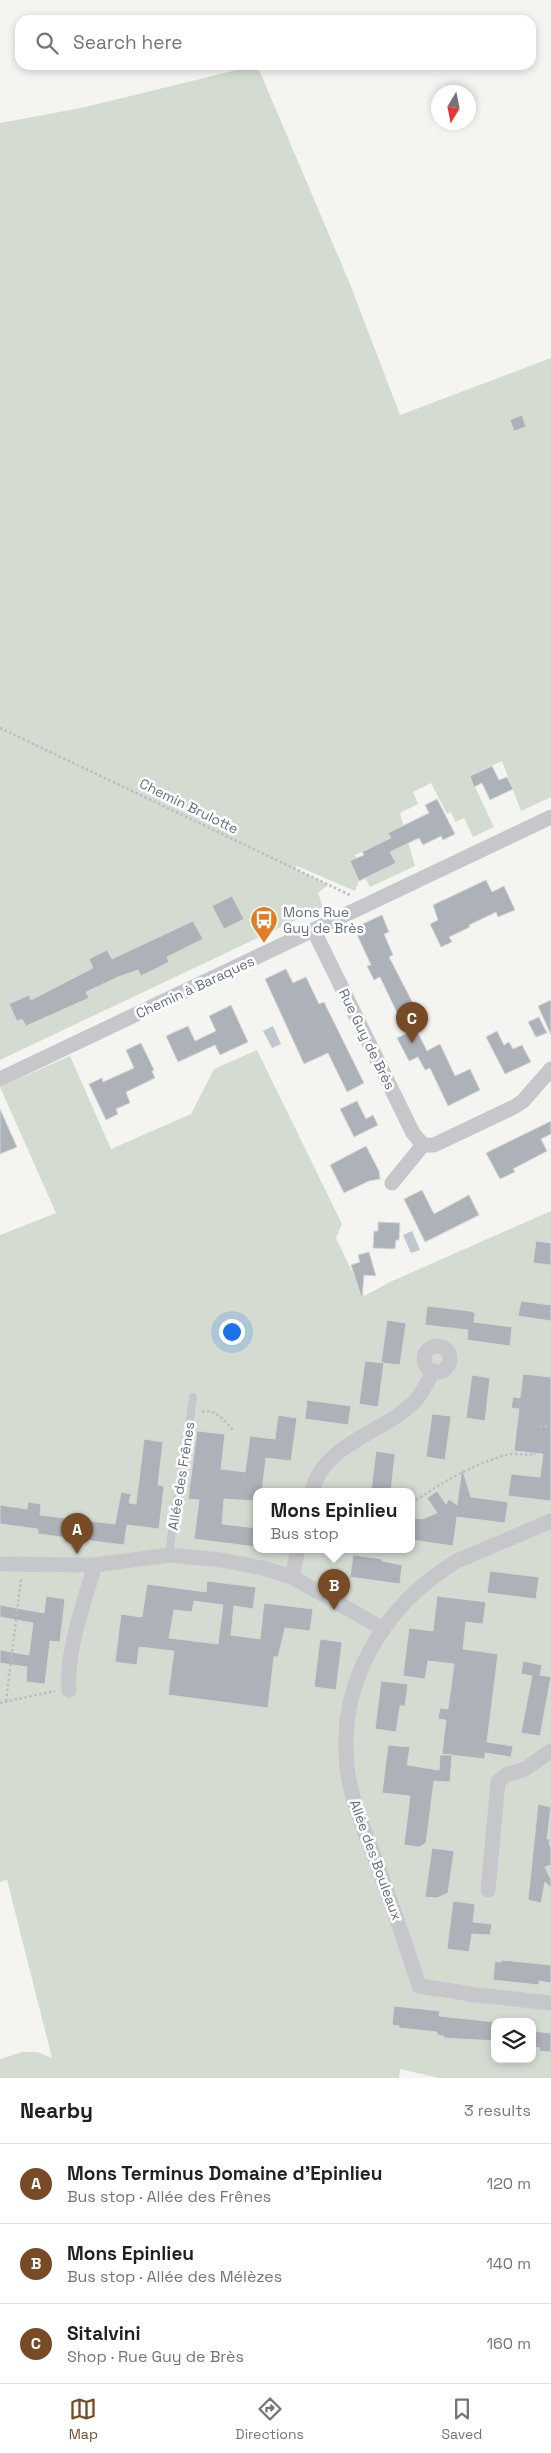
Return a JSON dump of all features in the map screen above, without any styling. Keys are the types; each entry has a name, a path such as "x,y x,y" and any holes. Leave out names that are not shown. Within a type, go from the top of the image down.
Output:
{"street":[{"name":"Chemin à Baraques","path":"0,1079 551,817"},
{"name":"Rue Guy de Brès","path":"314,931 413,1133 423,1145"},
{"path":"392,1183 423,1145 434,1145 514,1108 523,1101 551,1069"},
{"path":"313,1488 316,1479 327,1463 414,1402 433,1371"},
{"name":"Allée des Bouleaux","path":"551,1521 457,1561 442,1570 420,1588 382,1628 364,1661 351,1698 347,1733 348,1773 356,1810 402,1932 419,1986 477,1996 551,2003"},
{"path":"292,1576 297,1553"},
{"path":"0,1564 95,1565 169,1555 221,1560 292,1576 382,1628"},
{"path":"69,1689 78,1621 95,1565"},
{"path":"488,1890 498,1782 506,1775 525,1769 551,1751"}],"lane":[{"name":"Allée des Frênes","path":"169,1555 176,1500 181,1490 193,1397"}],"path":[{"name":"Chemin Brulotte","path":"0,728 369,904"},
{"path":"189,1429 204,1411 212,1412 219,1416 232,1430"},
{"path":"540,1426 551,1426"},
{"path":"415,1501 452,1477 490,1461 508,1454 536,1453"},
{"path":"6,1701 23,1563"},
{"path":"0,1703 69,1689"}],"shaded area":[{"path":"237,70 259,70 350,284 400,415 551,358 551,797 521,811 502,761 470,776 494,827 473,837 464,818 455,822 451,812 447,814 431,783 413,792 418,804 400,813 415,866 370,887 365,878 396,863 387,844 372,847 355,855 357,858 350,862 359,881 355,891 297,866 293,868 328,885 318,893 323,907 0,1060 0,123 81,108"},
{"path":"273,1026 281,1044 272,1048 263,1031"},
{"path":"257,1050 342,1224 336,1238 364,1296 392,1281 551,1211 551,2078 439,2078 400,2069 399,2078 0,2078 0,2059 22,2052 37,2052 52,2058 7,1880 0,1882 0,1235 56,1213 0,1087 70,1056 111,1149 191,1114 214,1069"},
{"path":"412,1231 420,1250 411,1253 403,1235"}],"building":[{"path":"522,415 526,427 514,431 510,420"},
{"path":"492,766 499,780 507,777 513,789 490,800 482,783 474,787 470,776"},
{"path":"437,799 455,834 443,840 441,836 423,845 419,838 390,852 396,863 359,881 350,861 364,855 362,852 391,838 388,833 429,813 425,805"},
{"path":"486,880 492,892 504,886 515,910 498,917 496,912 469,925 470,927 449,937 452,942 441,947 430,924 438,920 433,905"},
{"path":"232,896 244,919 224,929 212,906"},
{"path":"382,915 389,932 384,934 393,955 389,957 418,1013 401,1021 380,977 374,980 367,966 371,965 354,928"},
{"path":"193,921 203,939 167,957 169,962 141,976 138,970 118,977 86,992 89,998 26,1026 22,1019 17,1021 9,1004 29,995 31,1000 93,968 89,959 107,950 112,959"},
{"path":"286,969 293,983 306,977 319,1004 324,1002 364,1083 347,1092 328,1053 304,1064 265,979"},
{"path":"551,1000 551,1035 538,1006"},
{"path":"231,1005 248,1042 220,1055 215,1045 178,1062 166,1036 188,1026 195,1041 216,1031 209,1016"},
{"path":"539,1017 547,1033 536,1037 528,1022"},
{"path":"416,1029 427,1051 440,1044 455,1076 470,1069 480,1090 448,1106 430,1068 425,1070 418,1057 409,1061 397,1038"},
{"path":"497,1031 504,1045 509,1042 513,1049 522,1045 531,1062 505,1074 486,1037"},
{"path":"141,1043 154,1070 152,1071 155,1078 126,1092 130,1103 116,1109 118,1114 106,1120 89,1084 102,1078 103,1082 134,1068 126,1050"},
{"path":"357,1101 366,1119 373,1115 378,1125 354,1137 340,1109"},
{"path":"0,1109 17,1147 0,1154"},
{"path":"551,1121 551,1134 541,1139 547,1151 513,1169 515,1172 500,1179 486,1153"},
{"path":"366,1146 379,1171 380,1179 369,1181 344,1193 330,1165"},
{"path":"422,1190 434,1214 469,1195 479,1215 425,1242 404,1199"},
{"path":"378,1222 400,1223 399,1240 396,1240 395,1249 373,1248 374,1231 378,1231"},
{"path":"536,1241 551,1243 551,1265 533,1263"},
{"path":"369,1252 376,1276 364,1275 362,1299 351,1265 360,1262 358,1255"},
{"path":"521,1301 551,1305 551,1321 518,1316"},
{"path":"427,1306 470,1311 475,1313 474,1322 512,1327 510,1346 467,1340 468,1330 425,1325"},
{"path":"387,1320 406,1323 400,1365 381,1363"},
{"path":"365,1361 384,1363 378,1407 359,1404"},
{"path":"523,1374 551,1377 551,1501 508,1496 511,1474 540,1477 543,1454 514,1451 519,1409 511,1408 513,1397 520,1398"},
{"path":"472,1375 490,1378 485,1421 466,1418"},
{"path":"307,1400 351,1406 348,1425 305,1419"},
{"path":"432,1414 451,1416 445,1460 426,1457"},
{"path":"278,1415 297,1418 291,1461 266,1458 262,1488 253,1488 253,1501 224,1499 222,1524 253,1528 253,1547 194,1539 199,1500 188,1499 197,1431 225,1434 221,1469 245,1472 250,1436 275,1439"},
{"path":"144,1439 163,1442 158,1485 164,1486 159,1529 127,1525 124,1545 38,1534 38,1529 0,1524 0,1505 27,1509 28,1502 41,1504 40,1515 115,1524 121,1492 131,1494 129,1503 136,1504"},
{"path":"376,1451 395,1454 391,1488 371,1488"},
{"path":"462,1468 471,1497 508,1502 505,1523 457,1517 453,1546 415,1540 415,1518 422,1519 437,1513 427,1498 437,1491 446,1504 449,1499 457,1505"},
{"path":"353,1555 382,1559 382,1561 402,1565 400,1584 350,1577"},
{"path":"490,1571 539,1577 536,1599 487,1593"},
{"path":"207,1581 256,1587 253,1609 234,1606 231,1635 260,1639 264,1603 313,1609 310,1631 285,1628 278,1657 274,1657 268,1708 168,1695 174,1651 139,1647 137,1665 115,1662 121,1614 142,1617 147,1584 206,1592","holes":["194,1601 223,1605 218,1644 169,1638 174,1610 192,1612"]},
{"path":"46,1596 65,1599 60,1642 50,1641 45,1684 26,1682 27,1667 0,1663 0,1650 29,1655 33,1623 0,1617 0,1605 44,1613"},
{"path":"437,1596 486,1602 483,1624 466,1622 463,1649 498,1654 487,1742 513,1746 511,1757 485,1753 485,1759 442,1754 446,1720 438,1719 440,1708 448,1709 454,1664 428,1661 425,1679 403,1676 409,1628 433,1631"},
{"path":"320,1639 342,1642 336,1690 314,1687"},
{"path":"523,1661 542,1665 540,1675 551,1677 540,1736 521,1733 532,1676 521,1674"},
{"path":"381,1681 408,1684 405,1706 400,1706 396,1732 375,1729"},
{"path":"388,1745 410,1747 407,1765 439,1770 440,1755 452,1755 450,1782 434,1781 426,1843 419,1847 404,1845 410,1796 382,1793"},
{"path":"538,1804 551,1807 547,1839 550,1839 551,1865 545,1867 551,1880 551,1888 545,1882 541,1903 528,1900"},
{"path":"432,1848 454,1851 448,1893 437,1898 425,1897"},
{"path":"453,1901 475,1904 473,1922 492,1924 490,1935 472,1934 469,1952 447,1949"},
{"path":"502,1960 551,1965 551,1983 539,1981 539,1985 493,1980 495,1961 501,1962"},
{"path":"394,2006 440,2011 439,2016 491,2022 491,2041 444,2038 444,2036 437,2035 437,2032 399,2028 399,2026 392,2025"},
{"path":"536,2031 551,2033 551,2052 539,2051 540,2048 536,2048"}],"place":[{"name":"Mons Rue Guy de Brès","path":"264,944"},
{"name":"Sitalvini","path":"412,1043"},
{"name":"Mons Terminus Domaine d'Epinlieu","path":"77,1554"},
{"name":"Mons Epinlieu","path":"334,1610"}]}
